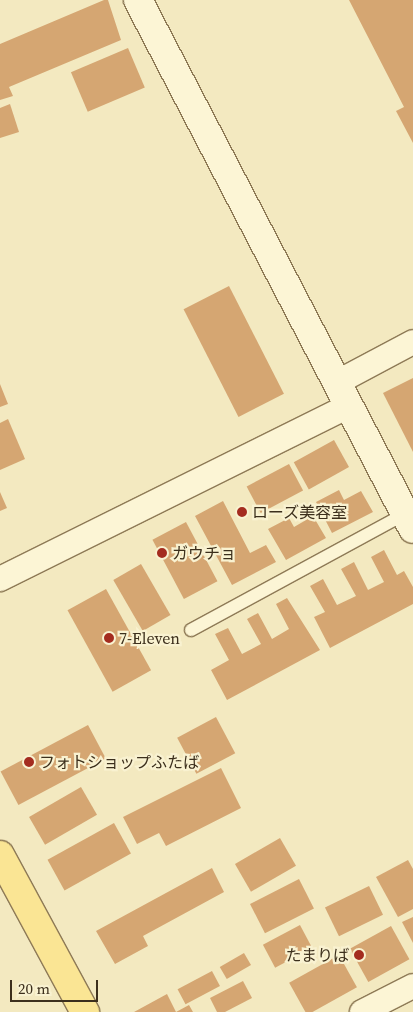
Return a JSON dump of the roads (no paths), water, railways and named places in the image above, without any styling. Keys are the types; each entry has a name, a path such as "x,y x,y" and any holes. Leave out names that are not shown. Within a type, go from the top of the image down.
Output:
{"main road":[{"path":"0,854 84,1012"}],"street":[{"path":"138,0 409,522"},
{"path":"0,579 342,394 413,342"},
{"path":"362,1012 413,986"}],"lane":[{"path":"191,630 409,522"}],"place":[{"name":"ローズ美容室","path":"242,512"},
{"name":"ガウチョ","path":"162,553"},
{"name":"7-Eleven","path":"109,638"},
{"name":"フォトショップふたば","path":"29,762"},
{"name":"たまりば","path":"359,955"}]}
